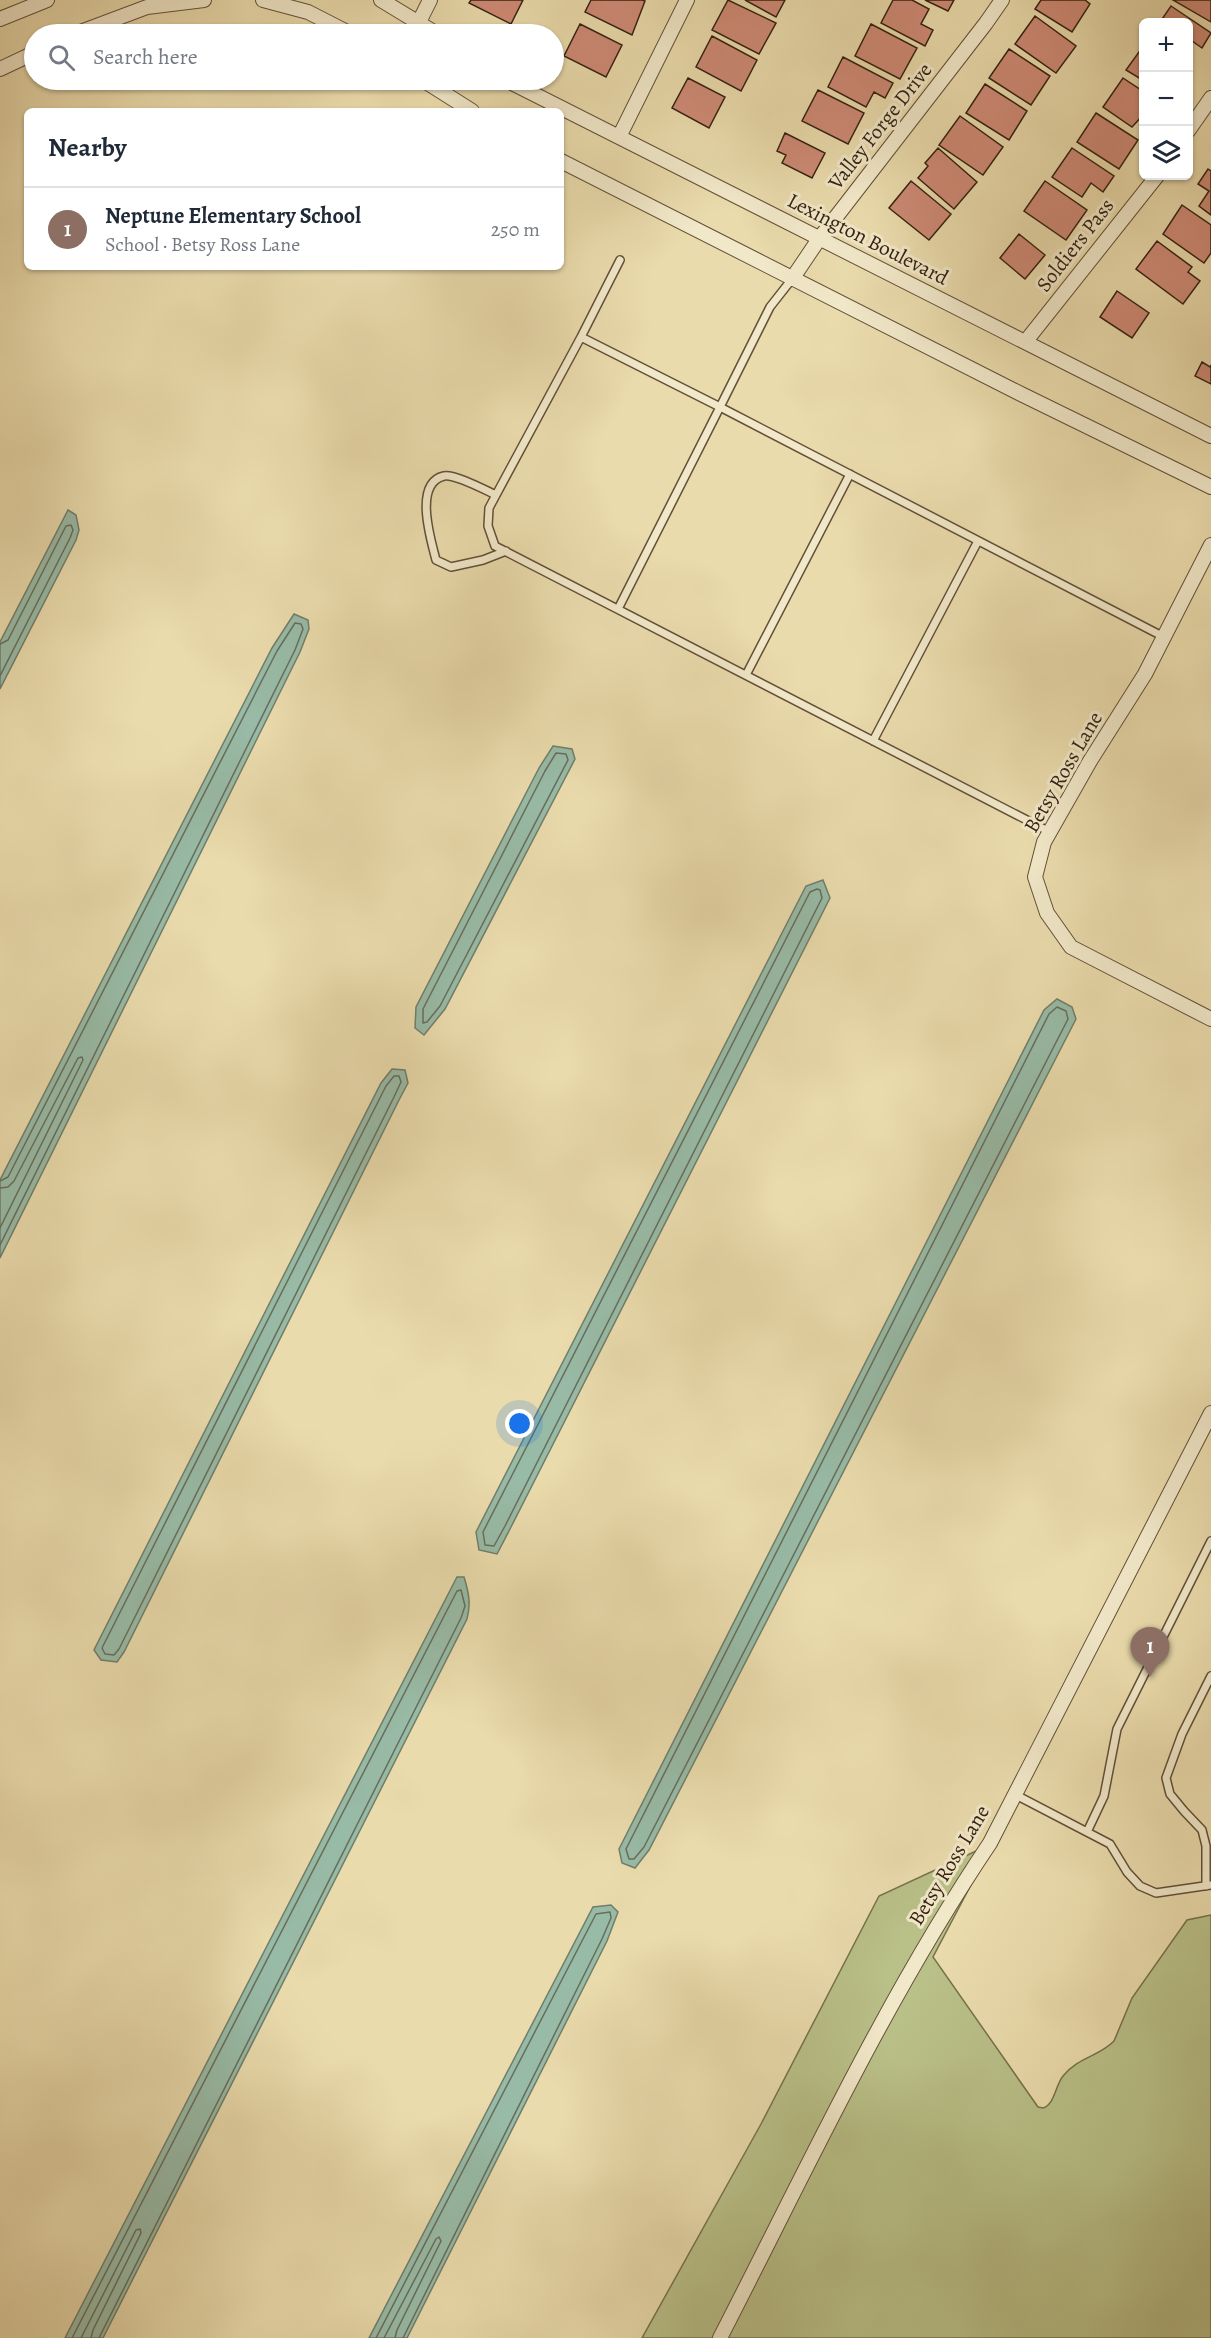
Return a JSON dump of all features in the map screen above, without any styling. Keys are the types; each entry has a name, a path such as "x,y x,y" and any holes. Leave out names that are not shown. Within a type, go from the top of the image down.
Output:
{"street":[{"path":"0,19 47,0"},
{"path":"102,24 165,2 204,0"},
{"path":"263,0 308,12 331,24"},
{"path":"381,0 410,24"},
{"path":"418,24 430,0"},
{"path":"619,137 687,0"},
{"name":"Valley Forge Drive","path":"792,279 819,239 1002,0"},
{"path":"0,69 24,58"},
{"path":"439,90 467,108"},
{"name":"Lexington Boulevard","path":"526,90 562,108"},
{"path":"1191,126 1211,98"},
{"name":"Lexington Boulevard","path":"564,109 1211,436"},
{"path":"564,163 792,279 1211,487"},
{"name":"Soldiers Pass","path":"1026,341 1154,180"},
{"name":"Betsy Ross Lane","path":"1211,544 1145,674 1090,761 1044,842 1035,877 1047,913 1071,947 1211,1019"},
{"name":"Betsy Ross Lane","path":"720,2338 871,2043 948,1905 990,1843 1211,1413"}],"lane":[{"path":"620,260 489,508 488,526 495,546 1050,832"},
{"path":"618,609 770,308 792,279"},
{"path":"581,337 1164,637"},
{"path":"746,675 850,474"},
{"path":"496,495 455,478 444,476 432,483 426,496 428,532 436,560 452,567 483,560 506,551"},
{"path":"873,741 978,541"},
{"path":"1088,1832 1104,1796 1117,1729 1211,1541"},
{"path":"1014,1794 1110,1844 1127,1872 1140,1886 1156,1893 1209,1886 1206,1846 1202,1830 1170,1794 1166,1778 1182,1734 1211,1676"}],"green space":[{"path":"992,1845 933,1957 1038,2107 1043,2108 1050,2103 1060,2080 1069,2070 1114,2041 1132,1998 1187,1920 1211,1915 1211,2338 642,2338 761,2124 879,1896"}],"water":[{"path":"68,510 76,515 79,530 76,540 0,689 0,642"},
{"path":"294,614 308,620 309,629 300,652 0,1258 0,1180 272,648"},
{"path":"553,746 572,749 575,759 445,1009 424,1035 415,1028 416,1007 539,768"},
{"path":"823,880 830,898 510,1529 497,1554 479,1550 476,1532 806,886"},
{"path":"1057,999 1072,1007 1076,1019 649,1850 635,1868 622,1863 619,1849 1044,1010"},
{"path":"392,1069 405,1070 408,1083 124,1652 117,1662 101,1660 94,1650 381,1083"},
{"path":"457,1577 464,1577 467,1588 469,1603 467,1619 103,2338 65,2338"},
{"path":"611,1905 618,1912 607,1941 407,2338 369,2338 593,1907"}],"building":[{"path":"471,0 523,0 511,24 469,3"},
{"path":"591,0 645,1 632,35 585,12"},
{"path":"728,0 776,23 759,54 712,30"},
{"path":"745,0 785,0 776,17"},
{"path":"893,0 912,0 929,9 921,24 933,30 925,46 881,23"},
{"path":"925,0 954,0 948,11"},
{"path":"1041,0 1085,0 1090,4 1072,32 1035,9"},
{"path":"1173,0 1211,0 1211,22"},
{"path":"1171,6 1189,18 1163,18"},
{"path":"1035,16 1076,46 1056,73 1015,44"},
{"path":"1193,21 1211,33 1202,48 1193,42"},
{"path":"580,24 622,45 606,77 564,56"},
{"path":"871,24 917,48 900,79 855,56"},
{"path":"712,36 757,60 741,91 696,67"},
{"path":"1009,49 1050,76 1031,105 989,78"},
{"path":"1139,52 1139,78 1126,70"},
{"path":"843,57 893,83 885,98 874,92 866,107 828,87"},
{"path":"688,78 725,97 709,128 672,108"},
{"path":"1123,78 1139,89 1139,119 1132,127 1103,107"},
{"path":"985,84 1027,111 1009,140 966,113"},
{"path":"818,90 864,113 848,144 802,121"},
{"path":"1096,113 1138,140 1119,169 1077,142"},
{"path":"960,116 1003,147 983,175 939,145"},
{"path":"785,133 825,153 812,178 782,163 786,155 777,151"},
{"path":"938,148 977,182 954,209 918,178 928,166 925,163"},
{"path":"1072,148 1114,176 1103,192 1091,183 1082,197 1052,177"},
{"path":"1208,169 1211,171 1211,215 1199,206 1209,191 1198,184"},
{"path":"911,181 951,214 929,240 889,208"},
{"path":"1045,181 1087,210 1066,240 1024,211"},
{"path":"1182,205 1211,225 1211,253 1204,263 1163,234"},
{"path":"1019,234 1045,255 1025,279 1000,258"},
{"path":"1157,241 1192,267 1188,272 1200,281 1183,304 1136,269"},
{"path":"1117,291 1149,313 1132,338 1100,317"},
{"path":"1202,362 1210,367 1211,365 1211,384 1195,376"}],"place":[{"name":"Neptune Elementary School","path":"1150,1677"}]}
